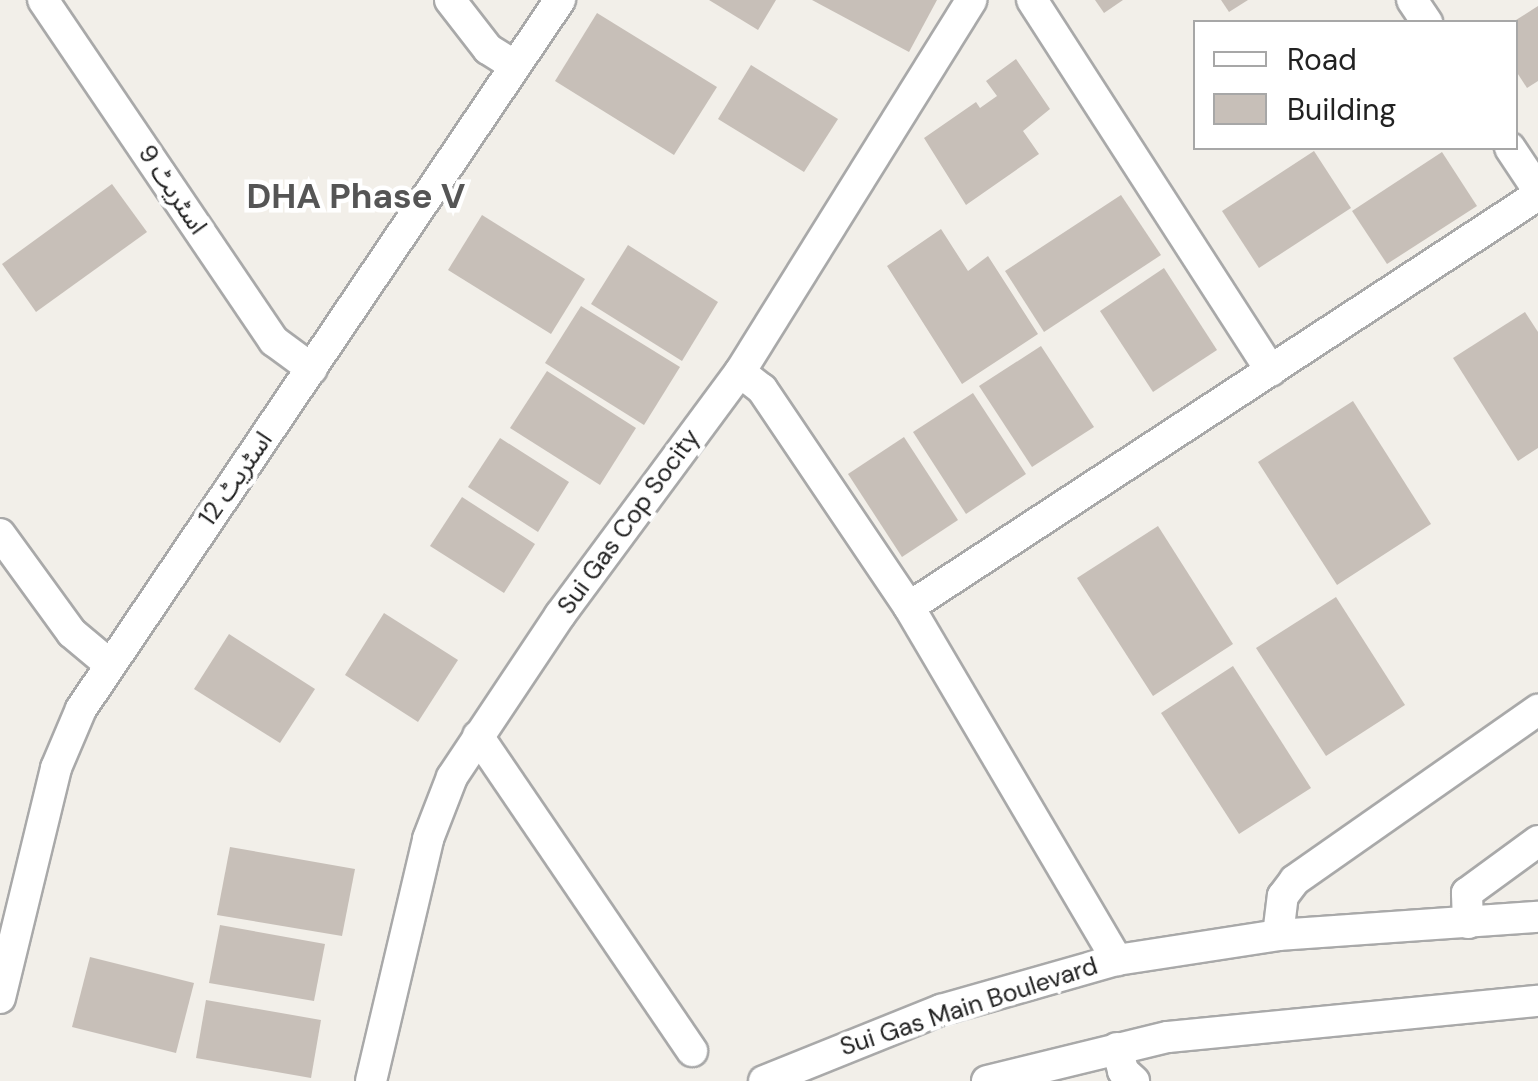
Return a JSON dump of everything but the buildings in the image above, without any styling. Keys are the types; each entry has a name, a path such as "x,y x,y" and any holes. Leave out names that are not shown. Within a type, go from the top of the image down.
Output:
{"street":[{"name":"اسٹریٹ 9","path":"43,0 274,341 312,369"},
{"path":"450,0 488,49 516,66"},
{"name":"اسٹریٹ 12","path":"0,998 67,735 109,664 560,0"},
{"name":"Sui Gas Cop Socity","path":"371,1081 439,804 478,736 740,372 972,0"},
{"path":"1032,0 1270,371"},
{"path":"909,606 1538,192 1511,150"},
{"path":"740,372 762,389 909,606 1117,960"},
{"path":"0,534 72,633 109,664"},
{"path":"1278,935 1283,896 1296,880 1538,710"},
{"path":"478,736 692,1051"},
{"path":"1468,922 1467,893 1538,841"},
{"name":"Sui Gas Main Boulevard","path":"764,1081 941,1010 1117,960 1278,935 1538,917"},
{"path":"987,1081 1117,1048 1246,1026 1538,1001"},
{"path":"1117,1048 1122,1071 1134,1081"}],"district":[{"name":"DHA Phase V","path":"356,196"}]}
